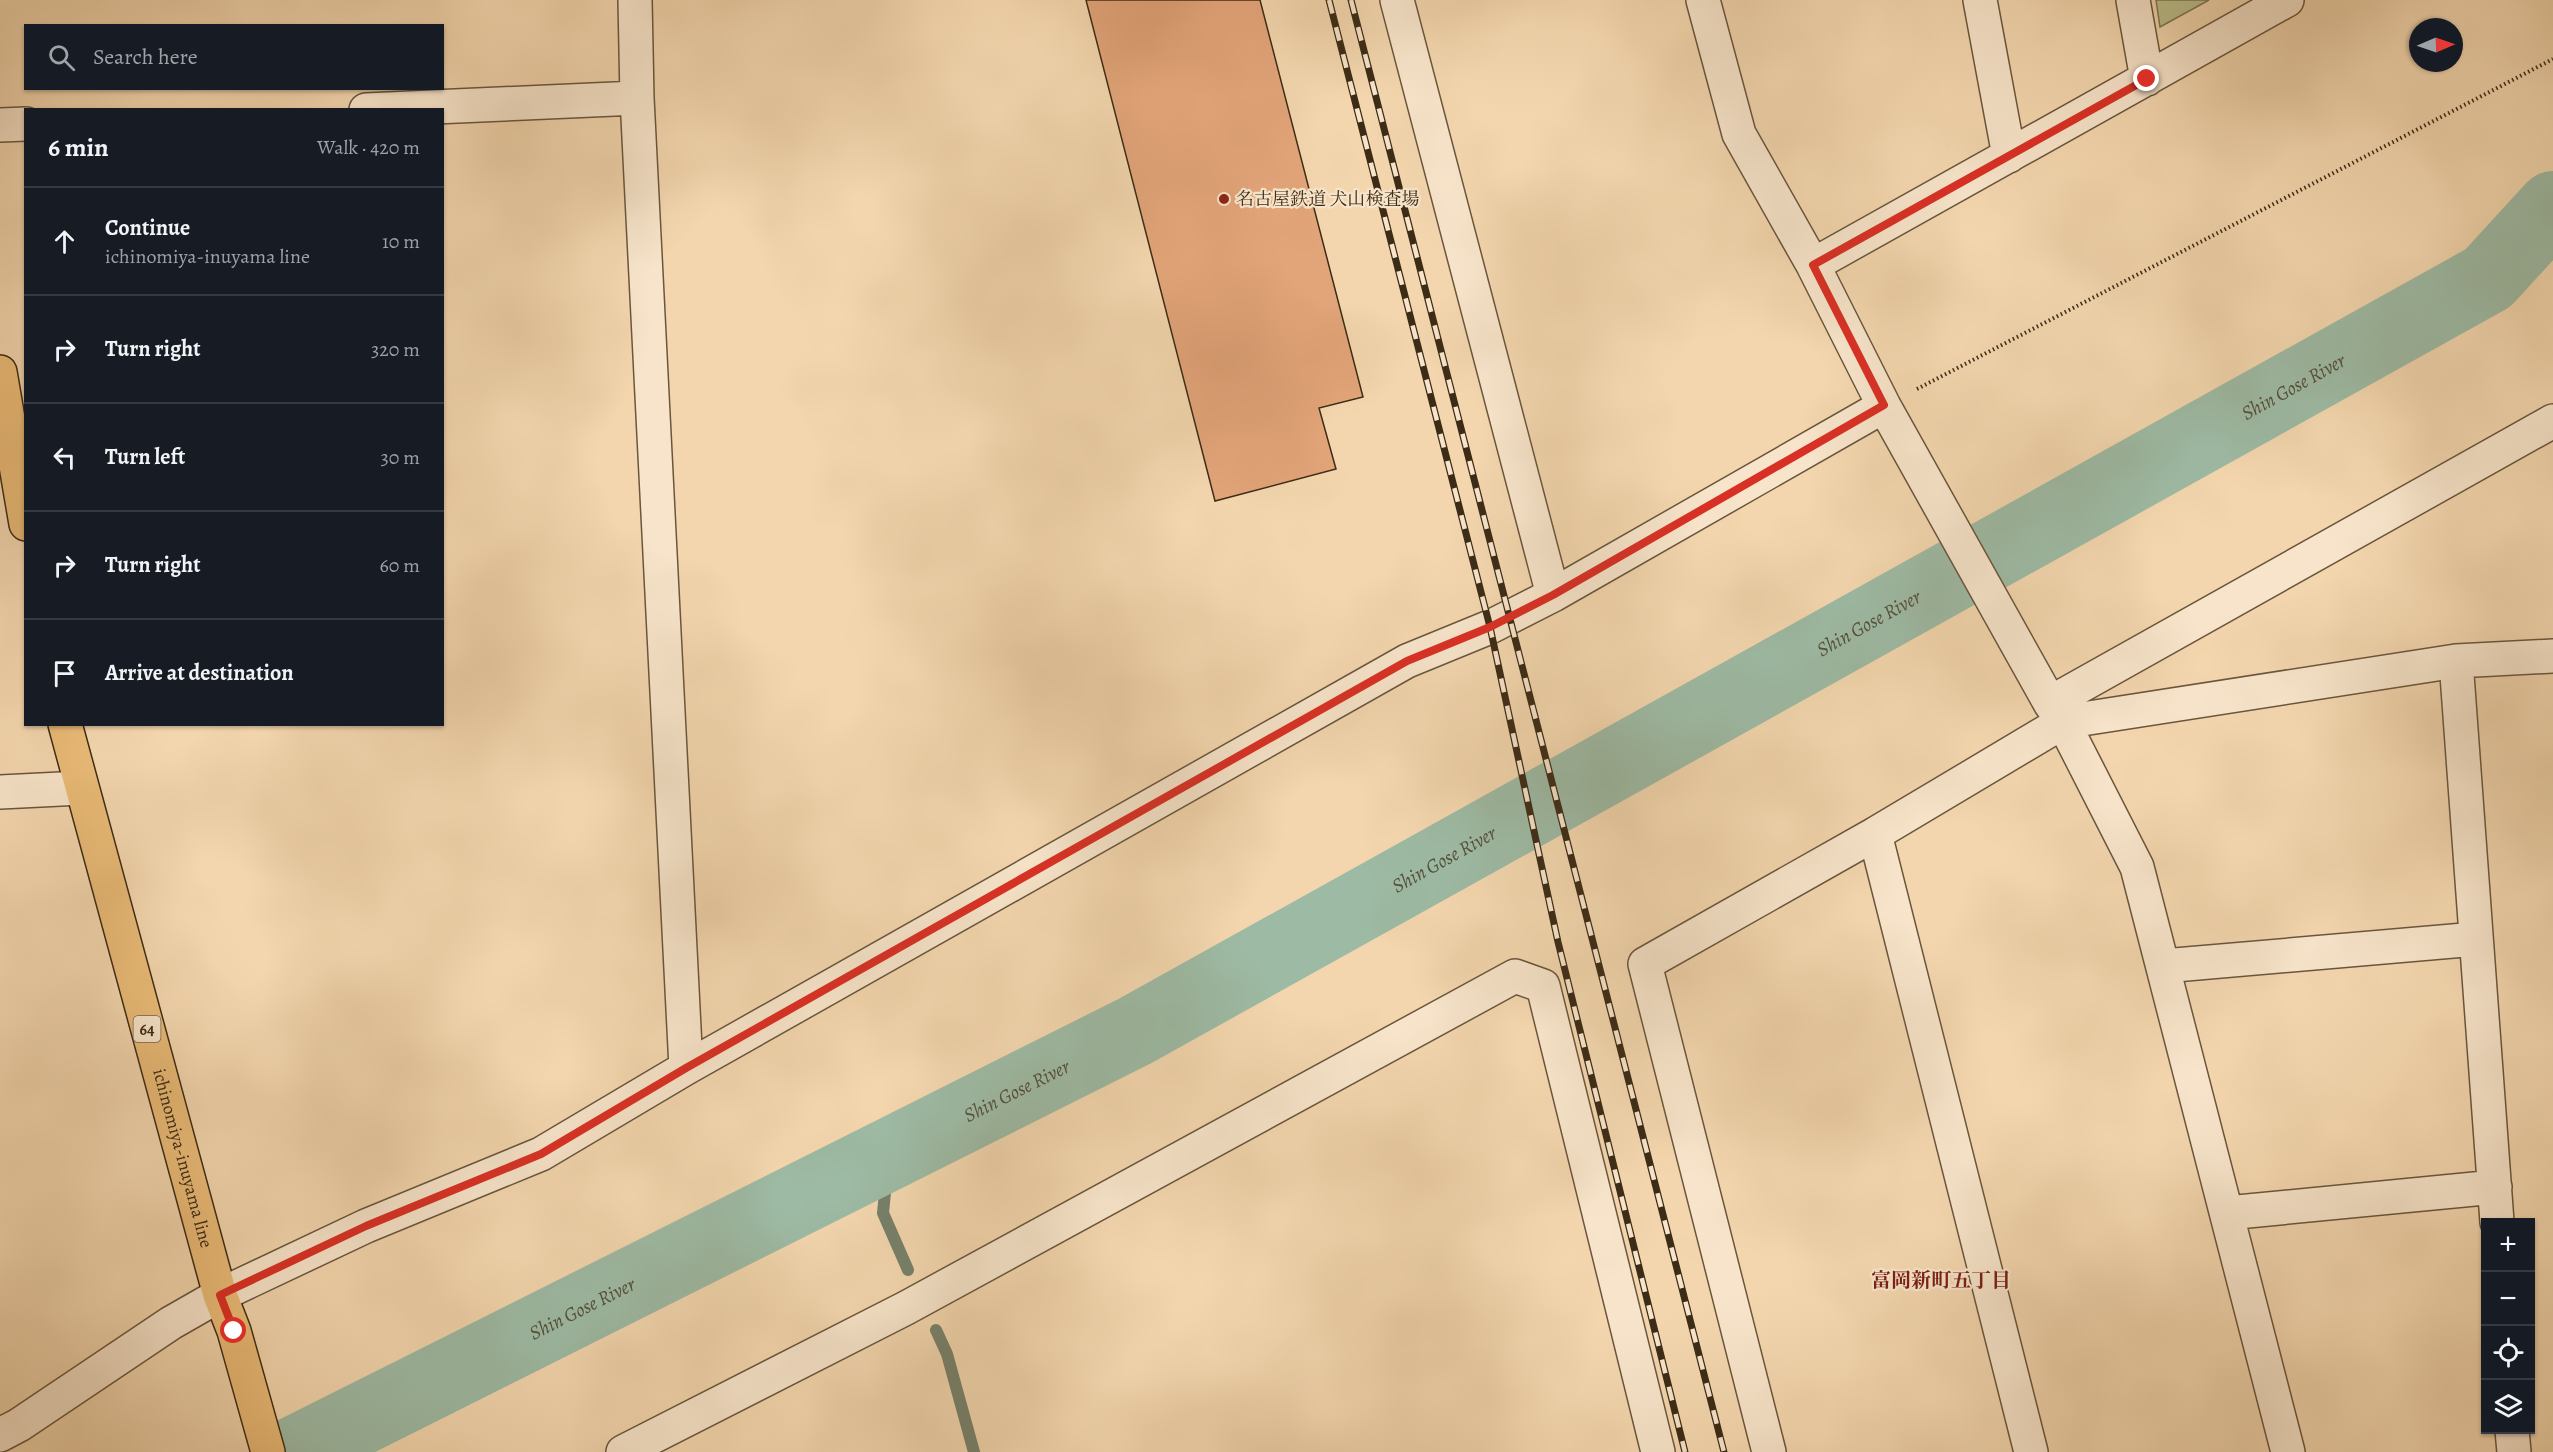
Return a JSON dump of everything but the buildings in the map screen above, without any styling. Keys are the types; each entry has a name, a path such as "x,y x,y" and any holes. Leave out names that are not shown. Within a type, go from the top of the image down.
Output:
{"main road":[{"path":"0,372 24,512"},
{"name":"ichinomiya-inuyama line","path":"66,726 220,1295 234,1331 268,1452"}],"street":[{"path":"635,0 637,98 686,1068"},
{"path":"1397,0 1553,595"},
{"path":"1703,0 1739,134 1813,265 1884,405 2056,713 2137,867 2288,1452"},
{"path":"1980,0 2009,156"},
{"path":"2133,0 2147,79"},
{"path":"1813,265 2287,0"},
{"path":"411,108 637,98"},
{"path":"0,125 24,124"},
{"path":"0,1436 171,1323 220,1295 366,1226 541,1154 686,1068 1407,661 1490,627 1553,595 1884,405"},
{"path":"1769,1452 1645,964 1875,834 2056,713 2553,421"},
{"path":"2056,713 2456,661 2553,656"},
{"path":"2456,661 2497,1218"},
{"path":"0,792 81,788"},
{"path":"1875,834 2031,1452"},
{"path":"2163,966 2476,939"},
{"path":"623,1452 906,1308 1515,976 1543,986 1658,1452"},
{"path":"2226,1213 2495,1187"},
{"path":"2512,1434 2514,1452"}],"path":[{"path":"1884,405 2553,59"}],"green space":[{"path":"2156,0 2209,0 2160,27"}],"waterway":[{"name":"Shin Gose River","path":"295,1452 1135,1031 2488,278 2553,207"},
{"path":"889,1153 883,1213 908,1270"},
{"path":"936,1330 947,1354 974,1452"}],"railway":[{"path":"1329,0 1490,627 1558,942 1685,1452"},
{"path":"1351,0 1724,1452"}],"place":[{"name":"名古屋鉄道 犬山検査場","path":"1224,199"}],"district":[{"name":"富岡新町五丁目","path":"1941,1280"}],"route":[{"path":"234,1331 220,1295 366,1226 541,1154 686,1068 1407,661 1490,627 1553,595 1884,405 1813,265 2147,79"}]}
